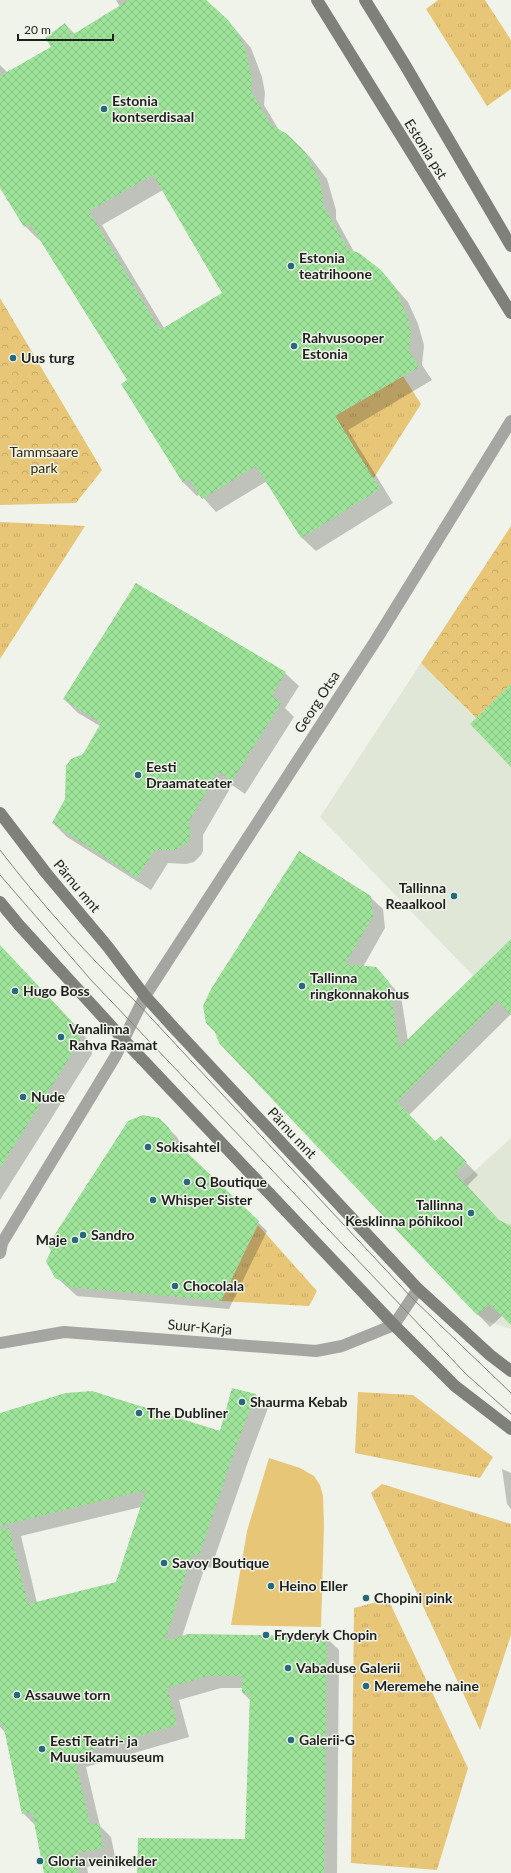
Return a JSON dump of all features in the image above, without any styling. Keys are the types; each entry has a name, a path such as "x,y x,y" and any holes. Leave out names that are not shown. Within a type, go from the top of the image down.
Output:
{"main road":[{"name":"Estonia pst","path":"317,0 511,313"},
{"name":"Estonia pst","path":"365,0 405,65 511,246"},
{"name":"Pärnu mnt","path":"0,813 46,873 108,947 145,996 418,1288 490,1355 511,1371"},
{"path":"0,902 19,925 123,1039 394,1325 455,1386 511,1429"}],"street":[{"name":"Georg Otsa","path":"145,996 376,640 511,421"},
{"path":"0,1253 2,1243 115,1057 145,996"},
{"path":"394,1325 418,1288"},
{"name":"Suur-Karja","path":"0,1343 64,1332 316,1351 342,1346 394,1325"}],"shaded area":[{"name":"Tallinna Reaalkool","path":"421,663 475,718 511,684 511,1015 320,817"},
{"name":"Tallinna Kesklinna põhikool","path":"511,1138 511,1329 492,1323 477,1315 425,1260 457,1187"}],"green space":[{"path":"438,0 485,0 511,40 511,89 487,106 426,9"},
{"name":"Tammsaare park","path":"0,298 102,470 76,503 0,505"},
{"path":"403,376 421,404 373,479 335,416"},
{"path":"0,522 85,526 0,659"},
{"path":"511,526 511,684 476,718 421,663"},
{"path":"258,1225 317,1291 309,1306 221,1301"},
{"path":"358,1392 413,1395 493,1457 480,1478 355,1453"},
{"path":"269,1458 300,1468 314,1476 320,1485 323,1496 324,1525 321,1627 231,1625 247,1531"},
{"path":"382,1484 511,1524 511,1635 480,1730 371,1493"},
{"path":"388,1599 468,1768 437,1870 351,1863 354,1608"}],"building":[{"name":"Estonia teatrihoone","path":"129,0 206,0 228,20 238,34 245,49 252,79 251,91 271,125 287,134 306,153 319,179 323,196 323,205 348,249 359,253 381,270 395,287 408,318 411,330 409,351 419,367 335,416 380,489 301,538 256,466 202,499 189,479 183,483 121,384 127,380 113,357 30,224 24,227 0,188 0,76 51,47 45,38 65,23 72,35","holes":["153,175 222,293 160,330 89,211"]},
{"path":"136,583 286,672 272,695 281,703 232,781 218,772 189,821 190,837 188,842 176,850 155,850 137,878 52,823 65,799 66,766 71,759 83,754 101,723 63,699"},
{"path":"511,684 511,767 470,724"},
{"path":"299,851 371,896 373,916 345,964 376,967 389,982 399,1048 511,939 511,1015 498,1001 397,1102 435,1141 441,1136 467,1162 455,1173 499,1220 511,1226 511,1325 490,1304 477,1315 219,1043 215,1032 206,1023 203,1006 211,989"},
{"path":"0,945 79,1029 80,1041 0,1168"},
{"path":"143,1115 159,1118 169,1128 175,1141 259,1221 221,1301 68,1287 64,1282 55,1278 46,1261 51,1251 48,1245 128,1121"},
{"path":"232,1388 256,1394 236,1446 199,1556 192,1554 165,1641 188,1634 327,1636 324,1873 137,1873 138,1838 245,1839 250,1694 242,1693 242,1676 208,1676 167,1688 177,1725 74,1755 90,1825 99,1823 103,1848 75,1854 78,1873 44,1873 32,1812 22,1814 3,1724 0,1725 0,1529 9,1528 28,1604 116,1582 146,1490 0,1526 0,1413 66,1393 92,1391 220,1431"}],"tram line":[{"path":"0,850 33,891 85,950 140,1006 412,1298 511,1393"},
{"path":"0,875 91,980 466,1374 511,1414"}],"place":[{"name":"Estonia kontserdisaal","path":"104,109"},
{"name":"Estonia teatrihoone","path":"291,266"},
{"name":"Rahvusooper Estonia","path":"294,346"},
{"name":"Uus turg","path":"13,358"},
{"name":"Eesti Draamateater","path":"138,775"},
{"name":"Tallinna Reaalkool","path":"454,896"},
{"name":"Tallinna ringkonnakohus","path":"302,986"},
{"name":"Hugo Boss","path":"15,991"},
{"name":"Vanalinna Rahva Raamat","path":"61,1037"},
{"name":"Nude","path":"23,1097"},
{"name":"Sokisahtel","path":"148,1147"},
{"name":"Q Boutique","path":"187,1182"},
{"name":"Whisper Sister","path":"153,1200"},
{"name":"Tallinna Kesklinna põhikool","path":"471,1213"},
{"name":"Sandro","path":"83,1235"},
{"name":"Maje","path":"75,1240"},
{"name":"Chocolala","path":"175,1286"},
{"name":"Shaurma Kebab","path":"242,1402"},
{"name":"The Dubliner","path":"139,1413"},
{"name":"Savoy Boutique","path":"164,1563"},
{"name":"Heino Eller","path":"271,1586"},
{"name":"Chopini pink","path":"366,1598"},
{"name":"Fryderyk Chopin","path":"266,1635"},
{"name":"Vabaduse Galerii","path":"288,1668"},
{"name":"Meremehe naine","path":"366,1686"},
{"name":"Assauwe torn","path":"17,1695"},
{"name":"Galerii-G","path":"291,1740"},
{"name":"Eesti Teatri- ja Muusikamuuseum","path":"42,1749"},
{"name":"Gloria veinikelder","path":"40,1861"}]}
